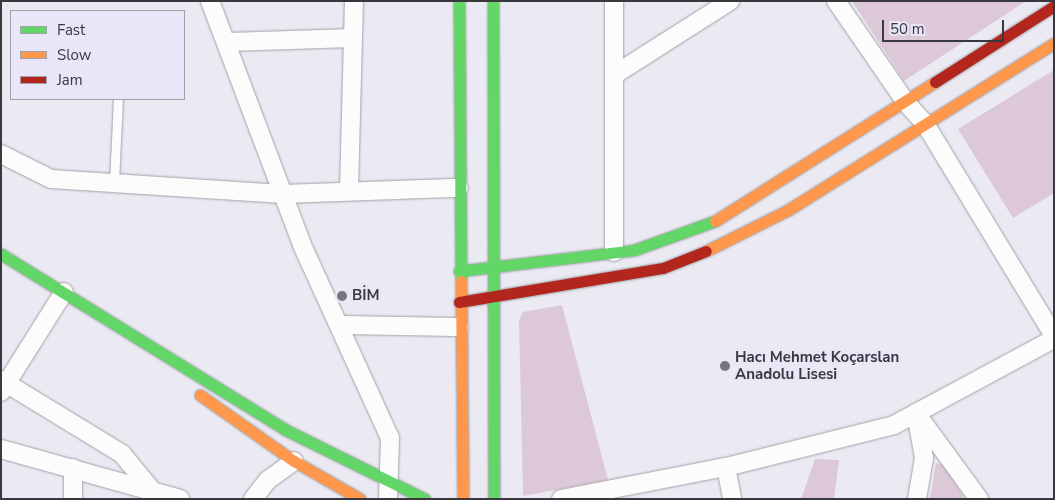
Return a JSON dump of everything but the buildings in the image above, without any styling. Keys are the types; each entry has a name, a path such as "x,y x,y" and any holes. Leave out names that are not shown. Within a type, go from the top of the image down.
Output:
{"street":[{"path":"210,1 228,42 283,194 390,438 389,491"},
{"path":"349,190 354,1"},
{"path":"459,1 459,327 463,499"},
{"path":"493,1 494,499"},
{"path":"614,1 614,252"},
{"path":"614,75 730,1"},
{"path":"561,499 726,467 894,425 1054,338 924,122 907,104 836,1"},
{"path":"459,271 614,252 672,240 719,220 907,104 1054,6"},
{"path":"228,42 353,38"},
{"path":"459,302 494,300 663,268 706,250 788,210 924,122 1054,43"},
{"path":"1,154 51,179 283,194 349,190 459,188"},
{"path":"1,254 61,304 286,430 389,491 425,499"},
{"path":"40,298 61,304"},
{"path":"61,304 3,385 122,454 151,488"},
{"path":"340,325 459,327"},
{"path":"186,386 294,461 360,499"},
{"path":"916,413 924,458 917,499"},
{"path":"916,413 979,499"},
{"path":"1,449 151,488 180,499"},
{"path":"253,499 268,480 294,461"},
{"path":"726,467 732,499"},
{"path":"73,468 73,499"}],"lane":[{"path":"114,183 118,100"}],"shaded area":[{"path":"852,1 1026,1 904,81"},
{"path":"1054,70 1054,193 1013,218 958,129"},
{"path":"562,305 608,480 523,496 519,320 523,312"},
{"path":"815,459 839,460 834,499 801,499"},
{"path":"936,463 943,464 965,499 930,499"}],"traffic: fast":[{"path":"459,1 461,281"},
{"path":"493,1 494,499"},
{"path":"459,271 634,250 715,221"},
{"path":"1,254 286,430 425,499"}],"traffic: slow":[{"path":"706,251 788,210 1054,43"},
{"path":"715,221 935,82"},
{"path":"461,281 463,499"},
{"path":"200,395 294,461 360,499"}],"traffic: jam":[{"path":"935,82 1054,6"},
{"path":"459,302 663,268 706,251"}],"place":[{"name":"BİM","path":"342,296"},
{"name":"Hacı Mehmet Koçarslan Anadolu Lisesi","path":"725,366"}]}
